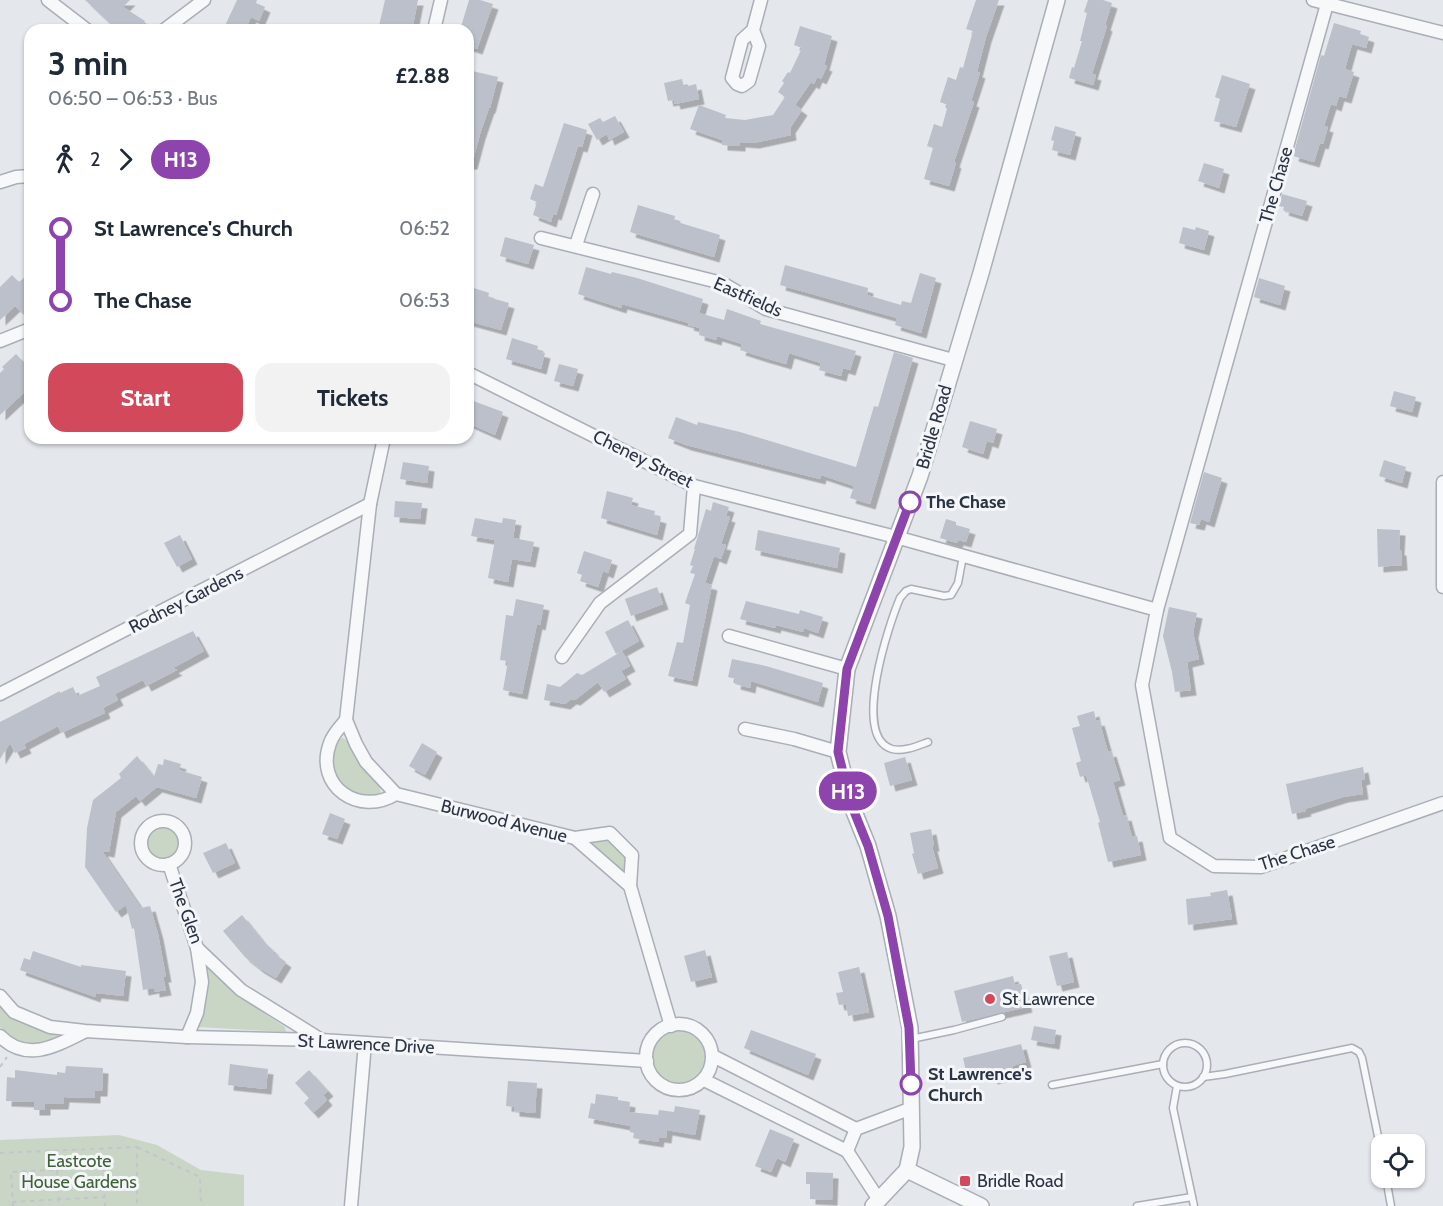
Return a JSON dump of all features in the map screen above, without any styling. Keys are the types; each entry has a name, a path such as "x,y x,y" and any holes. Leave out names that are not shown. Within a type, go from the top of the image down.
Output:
{"street":[{"path":"48,0 79,24"},
{"path":"172,24 204,0"},
{"path":"435,24 441,0"},
{"path":"753,30 761,0"},
{"name":"Bridle Road","path":"907,1170 912,1147 910,1039 888,916 868,846 851,804 838,752 847,669 920,476 981,273 1057,0"},
{"path":"1313,0 1443,33"},
{"name":"The Chase","path":"1327,4 1157,610 1142,685 1170,838 1214,866 1261,867 1443,803"},
{"path":"0,182 24,176"},
{"path":"576,245 593,195"},
{"name":"Eastfields","path":"541,238 722,283 766,309 953,360"},
{"path":"0,341 24,331"},
{"name":"Cheney Street","path":"474,376 694,486 896,537"},
{"name":"Burwood Avenue","path":"383,444 370,504 346,720 366,762 396,794 575,838 630,886"},
{"path":"1443,482 1443,587"},
{"path":"562,657 600,603 690,534 694,486"},
{"name":"Rodney Gardens","path":"0,694 370,504"},
{"path":"896,537 1157,610"},
{"path":"729,636 847,669"},
{"name":"Burwood Avenue","path":"346,720 330,742 326,768 330,779 349,798 361,802 388,799 396,794"},
{"path":"745,729 838,752"},
{"path":"575,838 610,833 632,855 630,886 670,1026"},
{"name":"The Glen","path":"169,864 196,948 241,990 321,1040"},
{"path":"187,1037 197,1013 202,982 196,948"},
{"name":"St Lawrence Drive","path":"0,996 14,1011 50,1027 86,1031 187,1037 321,1040 647,1061"},
{"path":"682,1024 691,1027 708,1041 712,1056 711,1068 704,1080 694,1087 683,1090 666,1088 654,1079 647,1061 647,1050 653,1038 661,1030 670,1026 682,1024"},
{"name":"St Lawrence Drive","path":"0,1036 15,1048 32,1050 50,1048 86,1031"},
{"path":"351,1206 365,1043"},
{"path":"712,1056 856,1129"},
{"path":"704,1080 847,1151 876,1203 907,1170 981,1206"},
{"path":"847,1151 856,1129 912,1108"}],"lane":[{"path":"928,742 901,750 890,749 882,742 873,713 880,657 900,598 911,589 938,596 951,595 958,583 963,556"},
{"path":"910,1039 1002,1017"},
{"path":"1203,1077 1206,1061 1198,1048 1191,1044 1175,1045 1169,1050 1163,1064 1164,1074 1178,1086 1192,1086 1203,1077 1352,1048 1359,1052 1362,1058 1378,1134"},
{"path":"1052,1085 1163,1064"},
{"path":"1178,1086 1173,1108 1194,1206"},
{"path":"1388,1188 1392,1206"},
{"path":"1137,1206 1192,1197"}],"path":[{"path":"0,1153 137,1147 200,1177 201,1206"},
{"path":"137,1147 137,1206"},
{"path":"105,1197 13,1204 11,1172 103,1167 105,1197 105,1206"},
{"path":"57,1169 60,1206"}],"green space":[{"path":"343,738 379,785 381,793 369,797 362,796 348,791 338,782 333,772 332,757 336,743"},
{"path":"163,827 174,832 179,843 174,854 163,859 152,854 147,843 152,832"},
{"path":"608,840 627,857 625,876 588,842"},
{"path":"206,964 236,995 285,1027 286,1032 198,1027 206,996"},
{"path":"0,1005 21,1021 61,1036 41,1044 18,1044 0,1027"},
{"path":"679,1030 689,1032 698,1038 704,1047 706,1057 704,1067 698,1076 689,1082 679,1084 669,1082 660,1076 654,1067 652,1057 654,1047 660,1038 669,1032"},
{"name":"Eastcote House Gardens","path":"119,1135 157,1145 201,1170 244,1175 244,1206 0,1206 0,1140"}],"building":[{"path":"85,0 130,0 123,7 145,21 143,24 111,24"},
{"path":"237,0 257,0 256,3 265,7 259,21 251,17 248,24 226,24"},
{"path":"385,0 418,0 413,24 379,24"},
{"path":"469,0 480,0 493,4 477,49 474,48 474,24 462,24"},
{"path":"976,0 999,0 986,37 977,72 980,73 971,101 974,102 954,162 956,163 949,186 924,179 933,148 927,146 934,124 942,127 948,105 940,102 948,77 956,80 960,67 963,68 973,31 966,29"},
{"path":"1088,0 1103,0 1112,3 1092,74 1096,75 1093,85 1069,78 1082,41 1080,41 1087,13 1084,12"},
{"path":"1334,23 1361,31 1360,34 1369,37 1366,48 1352,44 1345,69 1354,72 1346,98 1339,96 1336,106 1331,104 1324,126 1328,127 1314,162 1293,156 1321,55 1324,56"},
{"path":"800,26 832,36 824,65 827,66 821,79 817,77 814,84 811,82 795,105 802,110 790,128 791,135 754,143 740,142 740,146 722,145 722,140 690,129 699,105 726,115 725,118 745,120 773,115 785,97 778,92 784,83 782,81 788,72 790,73 802,48 794,45"},
{"path":"474,71 498,77 474,156"},
{"path":"1222,75 1250,84 1236,127 1214,121 1220,99 1215,97"},
{"path":"682,79 684,87 696,84 699,99 675,104 674,100 668,101 664,83"},
{"path":"615,116 624,132 609,140 607,134 597,140 588,124 600,118 603,122"},
{"path":"564,123 587,130 582,147 578,146 556,215 553,214 551,222 533,215 537,202 530,199 535,184 543,187"},
{"path":"1055,126 1076,132 1070,155 1052,150 1054,141 1051,140"},
{"path":"1204,163 1224,169 1219,188 1198,181"},
{"path":"1282,194 1307,201 1302,216 1283,210 1284,207 1279,206"},
{"path":"638,205 675,216 674,221 720,235 714,257 630,232"},
{"path":"1183,227 1195,230 1196,227 1209,231 1204,250 1179,243"},
{"path":"505,237 534,245 528,264 500,256"},
{"path":"785,265 868,288 867,295 901,305 902,301 911,303 920,273 936,278 921,333 895,325 897,318 780,285"},
{"path":"586,267 637,278 703,299 699,313 724,320 727,309 761,321 760,324 856,351 850,370 843,368 841,376 819,370 821,363 789,353 786,364 740,350 742,344 717,336 716,340 699,335 700,328 688,325 689,323 622,304 621,308 578,294"},
{"path":"12,275 19,282 24,278 24,312 15,306 0,320 0,287"},
{"path":"1259,278 1285,286 1280,305 1254,297"},
{"path":"474,288 489,293 488,297 509,303 501,330 474,323"},
{"path":"512,338 538,346 537,351 545,353 541,369 506,359"},
{"path":"894,352 913,358 870,504 850,498 854,486 821,475 820,479 686,445 668,438 676,417 697,425 698,422 740,432 856,467 874,406 878,407"},
{"path":"16,354 24,363 24,393 0,415 0,373 4,369 2,367"},
{"path":"559,364 578,369 573,386 554,381"},
{"path":"1394,391 1416,397 1412,412 1390,406"},
{"path":"474,401 503,412 495,435 474,426"},
{"path":"970,421 997,429 993,443 987,441 983,454 962,447"},
{"path":"1384,460 1406,467 1402,483 1379,476"},
{"path":"403,462 429,466 427,483 400,479"},
{"path":"1204,472 1222,478 1209,522 1201,519 1199,525 1190,523"},
{"path":"607,491 633,498 631,505 655,511 654,516 661,518 657,535 601,518"},
{"path":"395,501 422,503 420,519 394,517"},
{"path":"713,502 729,507 726,516 730,517 721,544 726,545 721,559 714,556 705,583 712,585 692,681 668,676 677,642 683,643 690,605 685,603 695,574 690,573 693,566 690,565 694,549 706,509 711,511"},
{"path":"475,518 502,523 503,518 516,520 513,538 534,542 530,562 512,559 508,582 488,578 495,540 471,536"},
{"path":"946,519 970,529 966,542 958,540 957,543 940,538"},
{"path":"1377,529 1400,530 1399,550 1401,550 1402,565 1378,567"},
{"path":"758,530 840,548 837,568 755,550"},
{"path":"180,535 192,559 177,567 164,543"},
{"path":"584,551 612,560 608,573 603,571 598,587 580,581 582,575 577,573"},
{"path":"657,587 663,604 631,616 625,599"},
{"path":"516,599 544,605 540,625 537,624 522,694 503,690 508,661 500,660 506,615 513,616"},
{"path":"746,601 799,614 800,610 823,617 818,633 804,628 803,632 776,625 775,628 740,619"},
{"path":"1169,607 1197,613 1193,633 1199,659 1187,662 1191,690 1175,692 1163,636"},
{"path":"628,620 639,641 616,654 605,632"},
{"path":"193,631 204,651 173,668 177,670 146,686 143,680 115,694 118,700 103,708 105,713 61,733 58,726 24,744 26,748 15,753 10,743 0,759 0,722 60,691 60,693 73,687 77,696 100,686 96,677"},
{"path":"622,651 630,666 621,671 626,679 604,692 598,682 575,700 571,699 565,704 544,700 547,684 560,687 577,673 582,675"},
{"path":"732,659 766,666 823,683 818,702 751,681 750,688 735,684 736,679 728,677"},
{"path":"1094,711 1096,721 1099,720 1108,752 1111,751 1120,780 1113,782 1123,816 1126,815 1132,837 1137,836 1141,855 1108,862 1098,823 1100,822 1086,775 1080,777 1076,763 1081,761 1072,728 1080,726 1077,716"},
{"path":"422,743 437,752 425,775 409,766"},
{"path":"137,756 154,777 158,764 163,765 164,759 181,764 179,770 202,777 196,798 157,787 140,801 136,796 116,812 109,852 102,851 141,908 150,906 166,977 163,977 166,990 154,992 154,988 143,990 134,928 132,929 126,905 116,912 85,867 87,828 93,800 121,778 119,774"},
{"path":"905,757 912,780 890,786 884,763"},
{"path":"1363,767 1365,779 1361,780 1363,794 1343,797 1292,814 1286,784"},
{"path":"330,813 345,819 337,839 322,834"},
{"path":"931,829 934,846 932,846 938,868 918,874 912,854 914,853 910,833"},
{"path":"226,843 235,863 213,873 203,853"},
{"path":"1227,890 1232,919 1188,925 1186,899 1211,896 1210,893"},
{"path":"242,915 274,951 272,952 286,962 276,978 245,957 223,931"},
{"path":"705,950 712,977 691,982 684,956"},
{"path":"33,951 81,967 81,965 126,971 123,996 96,993 95,997 20,970 24,958 30,960"},
{"path":"1067,952 1074,982 1057,986 1049,956"},
{"path":"859,967 869,1012 848,1016 846,1004 839,1005 836,993 843,992 838,972"},
{"name":"St Lawrence","path":"1013,976 1015,985 1021,984 1027,1007 962,1022 954,991"},
{"path":"1034,1026 1056,1030 1054,1044 1031,1040"},
{"path":"751,1030 816,1054 808,1075 744,1048"},
{"path":"1021,1044 1026,1062 1012,1066 1014,1073 992,1079 990,1070 967,1076 963,1058"},
{"path":"230,1064 268,1069 266,1089 228,1085"},
{"path":"66,1066 103,1068 102,1091 95,1091 95,1098 64,1097 63,1104 45,1104 45,1110 34,1110 34,1102 6,1101 7,1077 15,1078 15,1070 57,1075 57,1072 65,1073"},
{"path":"309,1070 328,1091 323,1095 327,1100 313,1113 304,1103 309,1098 295,1083"},
{"path":"508,1081 537,1083 535,1113 514,1111 514,1107 506,1106"},
{"path":"596,1094 618,1097 618,1100 630,1102 629,1112 658,1115 659,1110 674,1112 675,1106 700,1110 695,1135 667,1130 666,1138 659,1137 658,1142 633,1138 634,1133 630,1132 631,1126 588,1118 591,1103 595,1104"},
{"path":"770,1129 794,1139 785,1162 777,1158 771,1172 755,1166"},
{"path":"806,1172 833,1173 832,1200 810,1199 810,1184 806,1184"}],"bus line":[{"name":"H13","path":"910,502 847,669 838,752 851,804 868,846 888,916 909,1028 911,1084"}],"place":[{"name":"The Chase","path":"910,502"},
{"name":"St Lawrence","path":"990,999"},
{"name":"St Lawrence's Church","path":"911,1084"},
{"name":"Bridle Road","path":"965,1181"}]}
